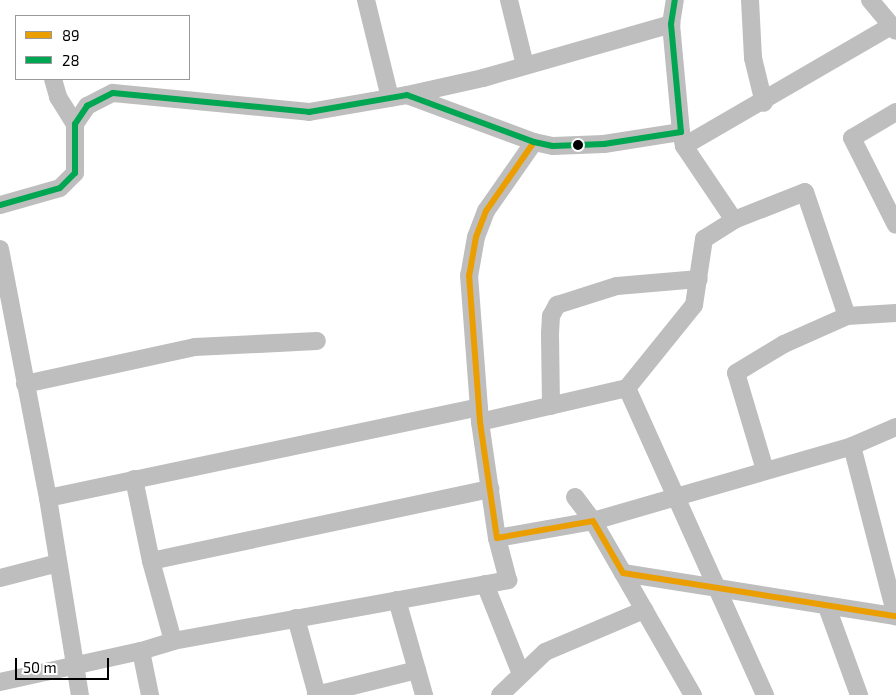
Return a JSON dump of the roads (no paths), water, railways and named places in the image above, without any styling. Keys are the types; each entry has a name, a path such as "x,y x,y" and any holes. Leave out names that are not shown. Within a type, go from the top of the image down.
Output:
{"street":[{"path":"366,0 399,97"},
{"path":"509,0 525,65"},
{"path":"674,0 671,24 682,139 734,220"},
{"path":"750,0 753,58 764,103"},
{"path":"399,97 534,142 553,146 682,139 764,103 894,29 874,1"},
{"path":"75,124 87,106 113,93 309,112 399,97 525,65 671,24"},
{"path":"0,205 60,188 75,173 75,124 58,97 53,80"},
{"path":"896,112 852,138 896,225"},
{"path":"0,682 141,651 172,641 508,580 497,538 479,415 469,275 476,237 486,211 534,142"},
{"path":"48,498 134,479 479,415 551,406 627,388 694,305 704,239 734,220 805,192 847,316"},
{"path":"0,249 48,498 80,695"},
{"path":"551,406 551,316 557,305 617,286 699,279"},
{"path":"765,470 736,373 784,344 847,316 896,313"},
{"path":"25,384 195,347 317,341"},
{"path":"627,388 765,695"},
{"path":"497,538 593,521 852,446 896,427"},
{"path":"623,573 827,607 896,616 852,446"},
{"path":"134,479 151,561 172,641"},
{"path":"151,561 490,490"},
{"path":"575,497 593,521 692,695"},
{"path":"0,578 58,563"},
{"path":"485,584 513,687"},
{"path":"397,600 424,695"},
{"path":"827,607 859,695"},
{"path":"513,687 545,652 644,610"},
{"path":"296,618 317,695 417,670"},
{"path":"141,651 150,695"}]}
